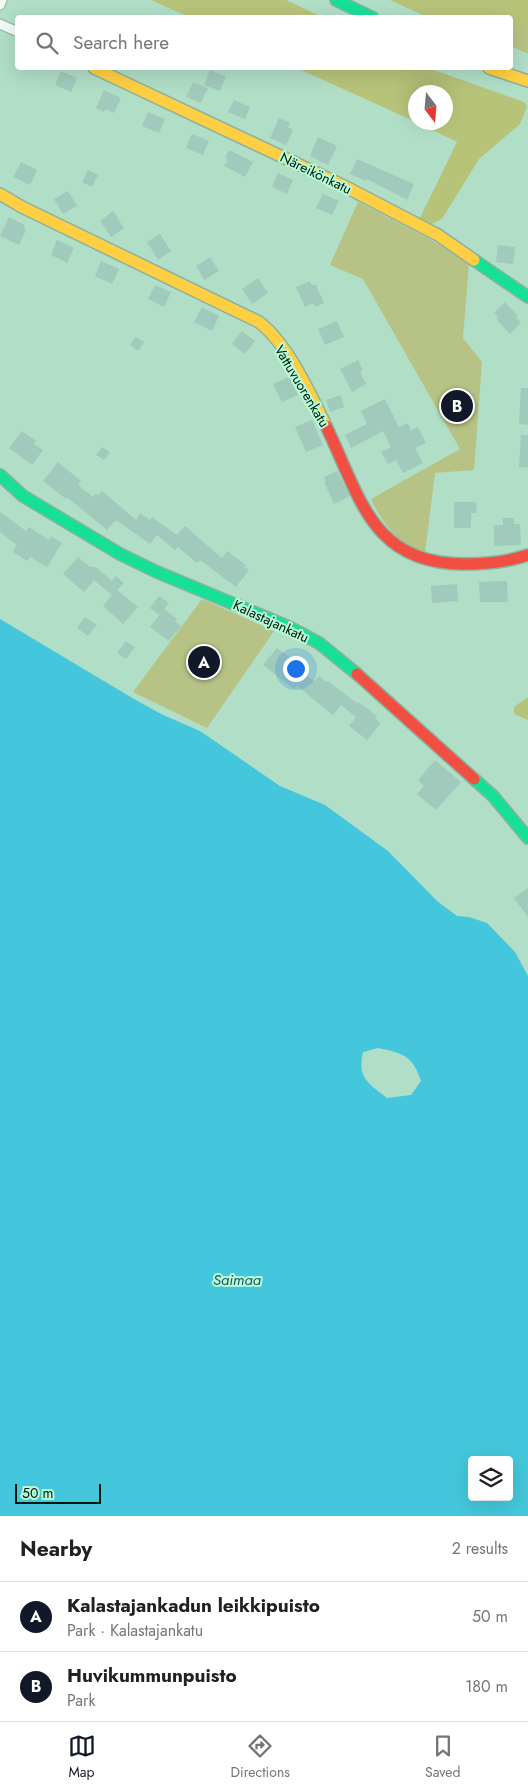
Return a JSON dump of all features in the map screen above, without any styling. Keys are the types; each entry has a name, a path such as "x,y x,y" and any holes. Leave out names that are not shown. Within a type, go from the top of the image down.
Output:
{"street":[{"path":"0,5 2,0"},
{"path":"336,0 367,15"},
{"path":"0,24 15,31"},
{"name":"Näreikönkatu","path":"98,70 344,186 438,235 528,297"},
{"path":"495,70 528,81"},
{"name":"Vattuvuorenkatu","path":"0,194 22,207 261,324 289,359 314,402 368,515 385,538 399,549 416,557 458,564 484,563 528,555"},
{"name":"Kalastajankatu","path":"0,476 23,496 120,554 227,605 289,627 319,643 343,661 493,796 528,838"}],"green space":[{"path":"151,0 286,0 318,15 185,15"},
{"path":"390,0 528,0 528,30 513,28 513,15 423,15"},
{"path":"528,0 528,54 513,47 513,15"},
{"path":"301,70 434,70 524,102 527,107 520,124 479,159 442,219 431,224 418,222 457,142 432,130 453,130 453,85 408,85 408,118"},
{"path":"358,202 428,238 469,263 463,338 482,362 474,470 435,473 425,552 406,543 392,532 371,499 460,449 363,279 330,265"},
{"path":"202,599 274,631 207,728 133,692"},
{"path":"528,697 528,720 514,714 514,707"}],"water":[{"name":"Saimaa","path":"0,619 134,699 161,714 200,731 280,786 325,805 388,851 437,901 457,916 469,917 487,923 515,952 528,976 528,1516 0,1516","holes":["378,1048 406,1057 410,1061 421,1081 411,1095 387,1098 369,1084 363,1074 363,1052"]}],"building":[{"path":"210,70 226,77 220,91 204,85"},
{"path":"61,71 77,78 71,92 55,85"},
{"path":"193,82 208,88 201,103 186,97"},
{"path":"104,90 121,98 114,113 105,109 104,112 96,108"},
{"path":"234,100 250,107 245,119 228,112"},
{"path":"148,112 165,119 159,133 142,126"},
{"path":"279,118 290,123 288,127 293,130 286,145 270,138"},
{"path":"192,134 209,141 203,155 186,148"},
{"path":"318,137 337,146 328,165 310,156"},
{"path":"229,150 253,162 245,177 224,166 228,160 225,158"},
{"path":"357,159 414,184 407,200 367,179 366,181 350,174"},
{"path":"21,162 37,170 30,185 13,177"},
{"path":"88,170 98,175 92,187 82,182"},
{"path":"278,173 293,180 287,194 272,187"},
{"path":"68,191 77,206 63,214 54,199"},
{"path":"323,194 339,201 332,215 316,208"},
{"path":"113,211 124,228 111,237 100,221"},
{"path":"9,217 25,225 24,228 26,230 19,245 0,236"},
{"path":"160,234 171,251 158,260 147,242"},
{"path":"57,240 74,248 67,263 51,255"},
{"path":"498,245 515,247 513,264 496,262"},
{"path":"210,257 219,271 204,280 196,266"},
{"path":"101,261 119,269 112,284 95,276"},
{"path":"258,278 268,293 252,304 242,289"},
{"path":"310,281 312,285 316,285 324,303 315,307 313,303 305,307 296,287"},
{"path":"155,285 171,292 164,307 148,299"},
{"path":"505,302 518,316 516,317 521,323 510,334 496,319 498,317 494,313"},
{"path":"202,307 219,316 212,331 194,322"},
{"path":"337,321 344,337 325,345 318,329"},
{"path":"242,331 255,341 245,354 232,344"},
{"path":"135,337 144,342 138,351 130,345"},
{"path":"358,360 363,370 360,372 366,384 352,392 340,369"},
{"path":"289,377 298,395 282,402 273,384"},
{"path":"521,388 528,388 528,425 519,424"},
{"path":"341,395 344,407 330,412 326,400"},
{"path":"385,399 399,427 408,423 411,430 418,427 426,443 415,448 423,463 403,473 396,460 388,464 381,452 391,447 383,431 351,448 345,435 367,424 361,411"},
{"path":"312,420 323,445 306,452 295,427"},
{"path":"22,431 36,441 34,444 43,450 32,465 9,448"},
{"path":"521,435 528,435 528,468 519,467"},
{"path":"102,447 110,452 104,460 96,455"},
{"path":"58,462 81,481 78,485 93,497 96,493 98,495 102,491 136,520 140,513 150,520 152,517 177,535 185,526 222,558 227,551 246,565 244,567 249,570 236,587 200,560 197,563 178,547 175,550 157,535 150,544 116,520 107,530 68,498 66,499 43,481"},
{"path":"337,471 350,496 334,504 324,482 326,481 324,477"},
{"path":"454,502 476,502 477,513 471,513 471,528 454,528"},
{"path":"0,512 26,531 29,527 49,540 51,536 62,543 47,567 30,557 27,561 13,552 17,545 0,532"},
{"path":"503,518 514,518 514,524 520,524 521,545 494,546 494,525 503,525"},
{"path":"78,557 90,567 96,567 112,581 116,576 124,583 117,590 138,607 123,624 103,606 112,595 94,580 84,592 63,574"},
{"path":"507,581 508,602 480,602 479,582"},
{"path":"457,584 458,601 432,603 431,586"},
{"path":"159,596 169,603 159,615 150,608"},
{"path":"164,609 177,619 175,621 181,626 169,641 150,627"},
{"path":"85,617 97,625 88,636 77,628"},
{"path":"126,641 135,647 126,659 117,653"},
{"path":"277,648 303,667 300,671 314,681 319,676 326,682 328,681 377,716 375,718 381,723 367,740 349,726 356,717 341,705 333,715 297,686 294,689 263,665"},
{"path":"435,760 461,782 436,810 417,794 424,786 418,780"},
{"path":"528,888 528,917 514,898"}],"traffic: fast":[{"path":"336,0 367,15"},
{"path":"474,260 528,297"},
{"path":"0,475 23,496 120,554 157,572 289,627 319,643 357,674"},
{"path":"474,779 493,796 528,838"}],"traffic: slow":[{"path":"98,70 344,186 438,235 474,260"},
{"path":"495,70 528,81"},
{"path":"0,194 22,207 259,322 269,331 289,356 326,426"}],"traffic: jam":[{"path":"326,426 360,500 373,521 388,539 408,552 433,561 464,564 496,562 528,555"},
{"path":"357,674 474,779"}],"place":[{"name":"Huvikummunpuisto","path":"457,406"},
{"name":"Kalastajankadun leikkipuisto","path":"204,662"}]}
